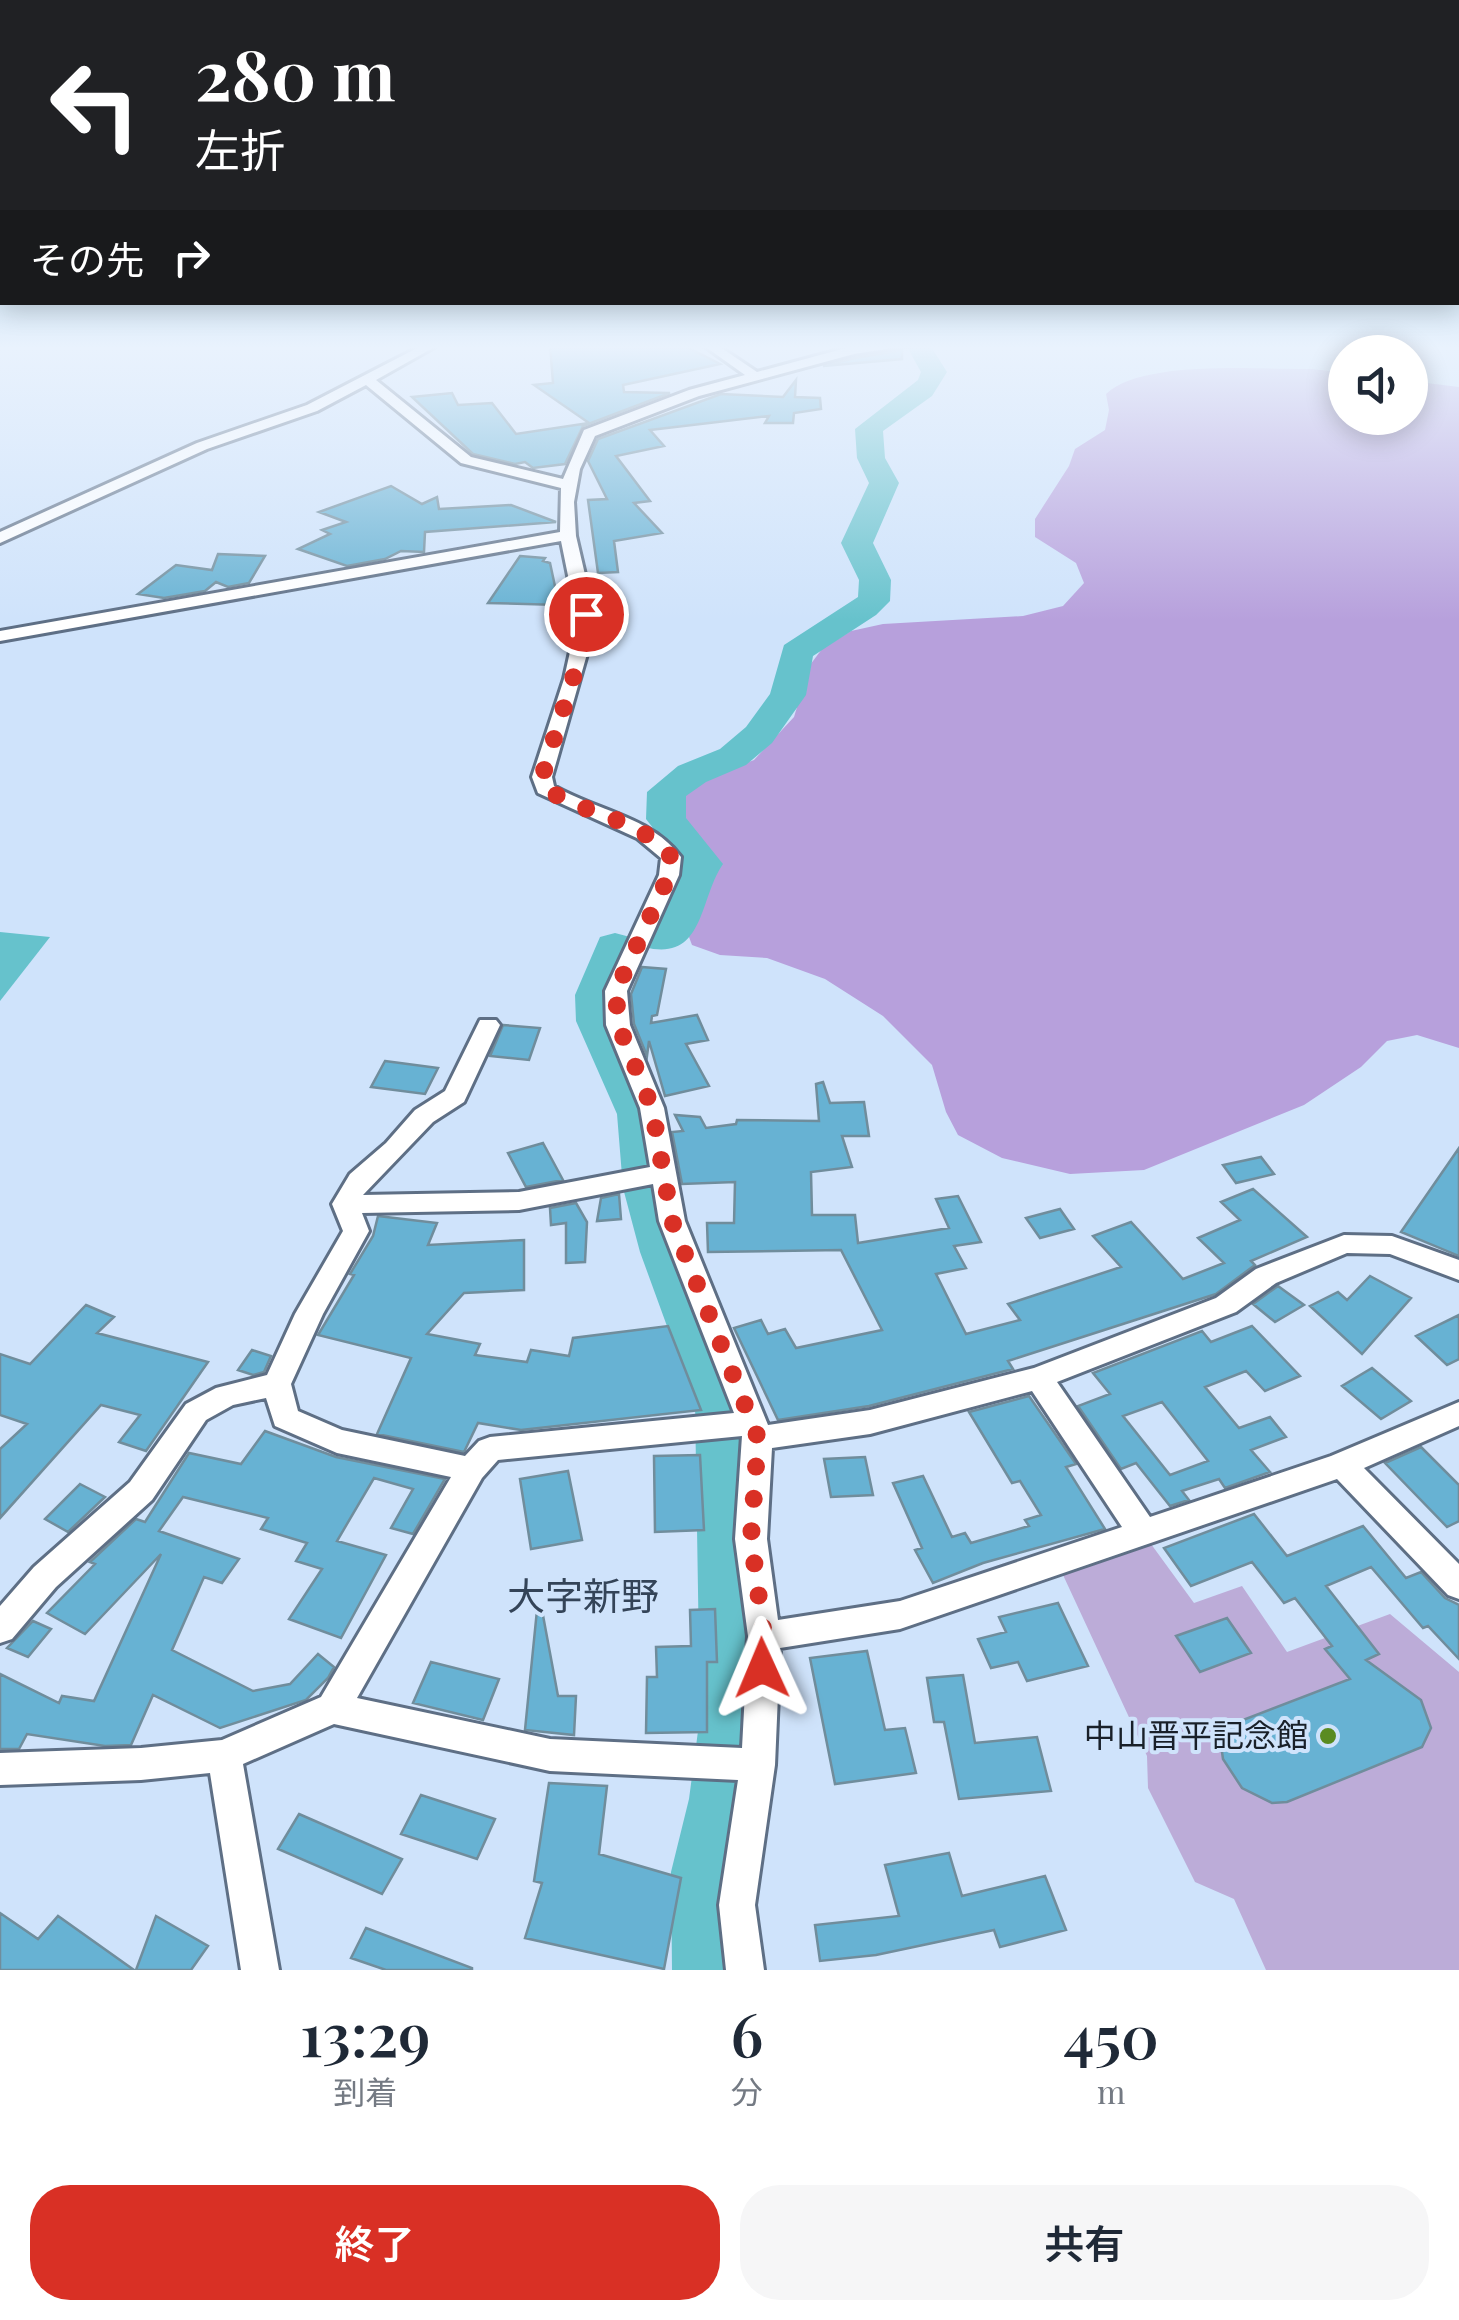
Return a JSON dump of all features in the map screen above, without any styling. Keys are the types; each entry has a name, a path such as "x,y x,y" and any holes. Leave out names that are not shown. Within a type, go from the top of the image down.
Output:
{"street":[{"path":"0,537 129,476 229,437"},
{"path":"438,437 466,460 499,471 568,484"},
{"path":"587,437 564,504 566,536 586,614 581,653 542,777 545,788 559,798 637,828 659,842 671,857 669,875 616,991 618,1024 652,1108 672,1221 753,1428 751,1538 764,1636 758,1765 737,1905 745,1970"},
{"path":"0,636 566,536"},
{"path":"345,1204 358,1180 395,1149 424,1116 455,1096 488,1024"},
{"path":"345,1204 519,1201 661,1173"},
{"path":"345,1204 356,1231 309,1314 278,1384 284,1418 337,1441 471,1469"},
{"path":"334,1708 471,1469 490,1449 706,1429 870,1422 1039,1378 1226,1305 1266,1276 1344,1244 1392,1245 1459,1270"},
{"path":"1039,1378 1143,1533"},
{"path":"0,1629 45,1577 141,1491 196,1412 226,1396 278,1384"},
{"path":"764,1636 900,1616 1342,1466 1459,1413"},
{"path":"1342,1466 1459,1586"},
{"path":"0,1768 141,1764 224,1756 334,1708 550,1754 758,1765"},
{"path":"224,1756 260,1970"}],"shaded area":[{"path":"1094,437 1459,437 1459,1048 1417,1035 1387,1041 1361,1067 1304,1105 1144,1170 1070,1174 1002,1158 958,1135 946,1112 932,1065 883,1016 825,979 767,958 720,955 692,945 686,929 715,866 682,816 677,796 701,780 754,760 794,717 810,665 822,649 851,631 883,624 1023,616 1063,606 1084,583 1076,563 1035,537 1035,519 1069,466 1075,449"},
{"path":"0,932 50,937 0,1001"},
{"path":"1143,1533 1194,1603 1242,1586 1287,1652 1390,1614 1459,1672 1459,1970 1266,1970 1234,1899 1195,1882 1148,1788 1147,1756 1057,1562"}],"building":[{"path":"455,437 578,437 565,464 533,468 525,462 515,464 473,454"},
{"path":"656,437 664,446 616,456 650,501 634,503 662,533 614,541 618,572 598,573 588,500 607,499 588,461 598,439"},
{"path":"391,486 422,504 437,497 439,509 511,505 556,522 425,532 424,552 401,551 385,559 347,566 298,549 330,534 322,530 346,522 319,512"},
{"path":"218,554 265,556 249,583 228,587 216,582 205,591 164,598 138,594 176,565 212,570"},
{"path":"520,556 545,558 543,561 550,563 559,605 488,603"},
{"path":"642,967 666,969 657,1015 652,1016 651,1023 697,1015 708,1040 686,1044 709,1086 665,1096 649,1041 647,1056 634,1024 631,994"},
{"path":"503,1025 540,1028 529,1060 490,1056"},
{"path":"385,1061 438,1068 425,1094 371,1087"},
{"path":"823,1082 830,1103 864,1102 869,1136 842,1136 852,1167 811,1172 812,1215 855,1215 858,1243 949,1228 936,1199 958,1196 981,1242 954,1246 966,1268 936,1274 966,1334 1020,1320 1008,1304 1121,1267 1093,1236 1131,1222 1183,1279 1224,1263 1198,1238 1240,1220 1221,1202 1253,1189 1307,1237 1251,1261 1255,1265 1216,1294 1008,1361 1013,1369 869,1406 778,1420 734,1328 761,1320 768,1334 785,1329 796,1348 882,1330 841,1250 708,1252 707,1223 734,1223 735,1182 682,1184 672,1132 683,1131 675,1115 700,1117 706,1128 736,1124 737,1120 819,1121 816,1084"},
{"path":"543,1143 563,1180 526,1187 508,1153"},
{"path":"1459,1148 1459,1256 1401,1232"},
{"path":"1261,1157 1274,1174 1236,1183 1223,1165"},
{"path":"619,1194 621,1219 597,1221 601,1198"},
{"path":"576,1203 587,1222 585,1262 566,1263 566,1223 551,1225 550,1208"},
{"path":"1060,1209 1074,1229 1040,1238 1026,1218"},
{"path":"378,1216 437,1223 428,1245 524,1240 524,1290 464,1293 427,1334 480,1344 475,1355 527,1362 531,1350 569,1356 573,1338 668,1326 701,1410 521,1430 478,1423 464,1452 377,1434 411,1358 318,1335 354,1275 350,1274 373,1236"},
{"path":"1370,1276 1411,1298 1362,1354 1310,1306 1338,1292 1347,1300"},
{"path":"1278,1286 1304,1305 1275,1322 1253,1304"},
{"path":"86,1305 114,1317 97,1333 208,1362 146,1451 119,1442 140,1415 101,1405 0,1518 0,1449 27,1424 0,1415 0,1354 30,1364"},
{"path":"1459,1315 1459,1359 1447,1365 1416,1336"},
{"path":"1252,1326 1300,1376 1265,1391 1246,1371 1205,1387 1239,1428 1270,1417 1286,1437 1251,1450 1270,1472 1225,1488 1219,1479 1182,1491 1189,1500 1170,1506 1136,1463 1121,1469 1078,1406 1110,1394 1093,1373 1202,1331 1211,1342","holes":["1162,1402 1208,1461 1170,1475 1123,1416"]},
{"path":"252,1350 271,1356 264,1372 253,1375 238,1370"},
{"path":"1372,1368 1411,1401 1381,1419 1342,1386"},
{"path":"1029,1396 1076,1464 1066,1467 1105,1529 983,1563 933,1583 915,1550 922,1548 893,1483 923,1476 952,1537 965,1533 971,1543 1029,1526 1025,1520 1041,1515 1020,1481 1012,1483 969,1412"},
{"path":"265,1431 336,1457 445,1479 413,1534 391,1528 413,1489 374,1478 337,1541 386,1555 341,1638 289,1619 322,1569 296,1561 307,1543 261,1529 268,1518 183,1497 159,1531 239,1559 222,1583 204,1577 172,1650 253,1691 290,1684 318,1654 334,1667 328,1678 306,1700 220,1728 153,1695 131,1745 105,1746 27,1734 19,1749 0,1749 0,1674 59,1703 62,1696 94,1701 161,1554 85,1634 47,1613 95,1564 90,1562 136,1519 145,1522 189,1453 241,1464"},
{"path":"1421,1447 1459,1485 1459,1521 1447,1527 1385,1463"},
{"path":"700,1455 704,1530 655,1532 654,1456"},
{"path":"865,1457 873,1495 831,1497 824,1459"},
{"path":"568,1471 582,1540 531,1549 520,1479"},
{"path":"80,1484 105,1497 68,1532 45,1519"},
{"path":"1254,1514 1287,1556 1363,1526 1406,1578 1421,1572 1445,1598 1459,1605 1459,1659 1428,1626 1423,1628 1371,1567 1326,1586 1379,1654 1366,1660 1421,1700 1431,1728 1422,1747 1287,1802 1272,1803 1242,1788 1223,1759 1221,1745 1227,1733 1235,1723 1350,1679 1325,1649 1332,1646 1295,1598 1284,1603 1252,1562 1191,1586 1164,1548"},
{"path":"1058,1603 1088,1666 1027,1681 1018,1662 991,1668 978,1639 1006,1632 999,1617"},
{"path":"715,1609 717,1662 707,1662 707,1732 646,1733 647,1677 657,1677 656,1647 691,1646 690,1610"},
{"path":"537,1610 542,1610 558,1696 576,1696 574,1735 525,1730"},
{"path":"1227,1618 1251,1653 1200,1672 1176,1636"},
{"path":"33,1621 51,1629 28,1657 7,1648"},
{"path":"867,1651 885,1730 905,1728 916,1773 835,1784 810,1658"},
{"path":"431,1662 499,1679 483,1720 413,1703"},
{"path":"963,1675 975,1743 1037,1737 1051,1791 959,1799 944,1722 934,1722 927,1678"},
{"path":"549,1783 607,1786 599,1854 681,1878 664,1969 525,1938 542,1883 534,1881"},
{"path":"421,1795 495,1819 477,1859 401,1834"},
{"path":"299,1814 402,1859 382,1894 278,1849"},
{"path":"949,1853 962,1896 1045,1876 1066,1930 1000,1947 994,1930 876,1955 820,1961 815,1925 899,1916 885,1865"},
{"path":"0,1913 38,1939 58,1916 134,1970 0,1970"},
{"path":"156,1916 208,1946 191,1970 136,1970"},
{"path":"366,1928 472,1970 386,1970 351,1958"}],"waterway":[{"path":"659,938 681,921 689,882 702,864 666,819 666,792 692,774 733,757 759,735 788,695 796,652 874,601 875,580 857,543 884,483 871,458 870,437"},
{"path":"615,946 598,995 599,1021 642,1114 649,1188 667,1252 724,1403 734,1716 724,1799 707,1872 710,1970"}],"place":[{"name":"中山晋平記念館","path":"1328,1736"}],"district":[{"name":"大字新野","path":"583,1597"}],"route":[{"path":"586,614 581,653 542,777 545,788 559,798 637,828 659,842 671,857 669,875 616,991 618,1024 652,1108 672,1221 758,1438 751,1538 764,1636 762,1668"}]}
